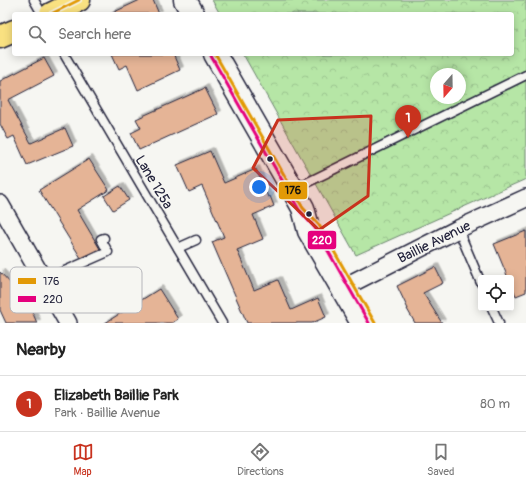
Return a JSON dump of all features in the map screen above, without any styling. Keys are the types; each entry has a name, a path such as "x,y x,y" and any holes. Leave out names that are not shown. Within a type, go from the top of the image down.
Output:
{"main road":[{"path":"55,12 79,0"},
{"path":"185,0 192,12"},
{"path":"0,37 12,32"},
{"path":"216,56 298,199 309,230 375,323"},
{"path":"347,285 362,323"}],"street":[{"name":"Baillie Avenue","path":"347,285 458,229 526,198"},
{"path":"0,204 36,267"}],"lane":[{"path":"34,0 41,12"},
{"name":"Lane 125a","path":"66,56 222,323"},
{"path":"298,199 526,75"},
{"path":"458,229 478,276"},
{"path":"74,267 108,252 101,239 104,238"},
{"path":"178,248 196,240"},
{"path":"493,311 499,323"}],"highlighted area":[{"path":"371,116 368,196 319,230 253,168 278,120"}],"green space":[{"path":"212,0 526,0 526,179 356,255 244,56 514,56 514,12 219,12"}],"building":[{"path":"140,0 153,0 158,12 114,12"},
{"path":"113,56 174,56 180,70 138,90 127,65 119,69"},
{"path":"44,58 54,76 8,100 31,143 65,128 73,146 27,165 14,136 8,139 0,124 0,81"},
{"path":"205,88 218,114 139,150 131,133 141,128 136,119"},
{"path":"210,151 224,183 256,169 268,197 270,196 274,206 253,215 263,239 237,250 254,290 278,280 291,310 318,298 326,317 312,323 247,323 212,242 224,237 202,186 189,192 177,165"},
{"path":"89,159 109,190 77,210 100,249 81,258 39,190"},
{"path":"120,186 129,200 113,210 104,196"},
{"path":"526,231 526,292 516,296 514,291 514,275 507,275 494,244"},
{"path":"435,267 443,283 423,293 442,323 415,323 397,286"},
{"path":"0,272 10,283 10,313 33,313 37,323 6,323 0,310"},
{"path":"159,289 178,319 172,323 105,323 121,313 142,313 142,300"}],"transit line":[{"name":"176","path":"55,12 79,0"},
{"name":"220","path":"211,56 299,210 315,228 369,323"},
{"name":"176","path":"216,56 303,208 319,225 375,323"}],"place":[{"name":"Elizabeth Baillie Park","path":"408,138"}]}
